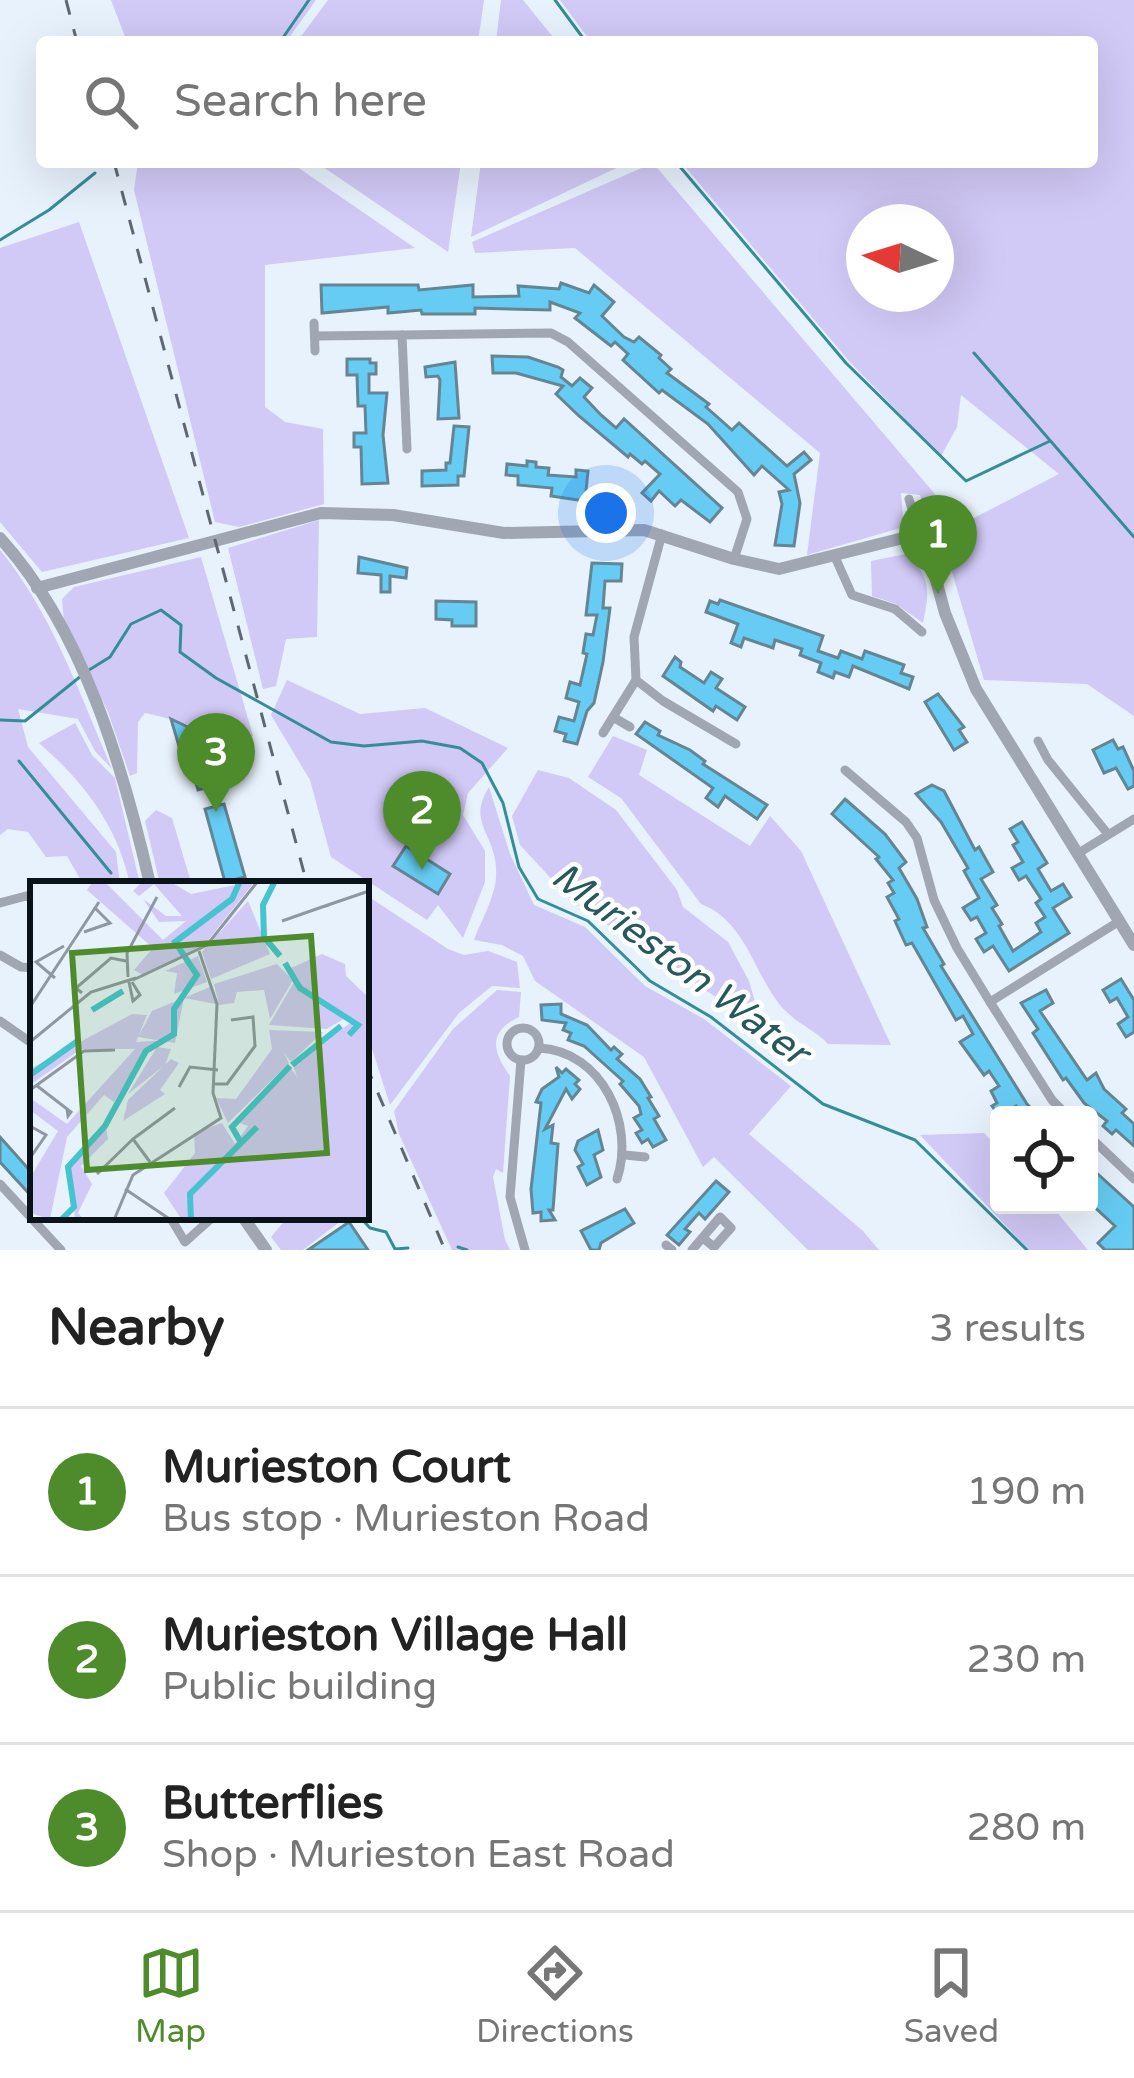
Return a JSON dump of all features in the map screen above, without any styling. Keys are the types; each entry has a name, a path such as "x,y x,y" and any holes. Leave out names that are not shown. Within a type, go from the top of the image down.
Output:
{"street":[{"path":"314,323 315,351"},
{"path":"315,336 525,331 551,333 568,342 738,492 748,519 734,559"},
{"path":"401,335 407,449"},
{"path":"407,436 421,436"},
{"path":"910,499 976,689 1134,945"},
{"path":"37,588 321,513 393,515 504,532 623,529 662,534 734,559 779,568 908,535 920,537"},
{"path":"603,733 637,680 634,637 662,534"},
{"path":"0,538 37,588 102,715 134,811 150,881"},
{"path":"835,557 852,595 895,609 922,632"},
{"path":"637,680 736,744"},
{"path":"613,717 630,727"},
{"path":"1037,741 1107,832"},
{"path":"845,770 906,822 957,948 1058,1106"},
{"path":"862,783 868,770"},
{"path":"1078,854 1134,819"},
{"path":"0,902 29,897 28,878"},
{"path":"990,1002 1118,922"},
{"path":"0,955 30,968"},
{"path":"0,1021 30,1042"},
{"path":"522,1028 535,1033 538,1048 532,1058 521,1060 506,1046 513,1030 522,1028"},
{"path":"538,1048 568,1054 615,1102 625,1155 617,1179"},
{"path":"521,1060 510,1197 525,1250"},
{"path":"1098,1145 1134,1179"},
{"path":"625,1155 645,1157"},
{"path":"0,1184 30,1216"},
{"path":"33,1220 61,1250"},
{"path":"181,1246 210,1220"},
{"path":"244,1220 266,1250"},
{"path":"692,1250 703,1238"}],"shaded area":[{"path":"111,0 316,0 290,36 125,36"},
{"path":"328,0 484,0 479,36 301,36"},
{"path":"501,0 523,0 552,36 497,36"},
{"path":"560,0 1134,0 1134,716 1087,684 984,680 941,535 1059,474 961,395 957,427 941,456 849,361 686,168 1098,168 1098,36 587,36"},
{"path":"137,168 299,168 415,248 265,265 265,407 285,422 323,429 324,504 239,527 215,522 134,190"},
{"path":"324,168 460,168 448,252"},
{"path":"480,168 616,168 471,237"},
{"path":"642,168 657,168 940,500 924,506 920,495 901,493 904,527 807,555 820,453 575,248 475,253 472,242"},
{"path":"79,222 189,538 42,572 0,522 0,248"},
{"path":"319,520 317,637 286,639 276,686 263,689 228,548"},
{"path":"0,550 50,627 112,769 95,751 78,719 18,709 28,747 116,852 120,881 81,881 67,856 46,857 28,832 8,829 0,835"},
{"path":"906,554 926,585 923,623 896,604 872,596 871,561"},
{"path":"201,557 253,736 211,731 145,713 138,722 137,773 130,776 108,712 64,622 62,599 74,587"},
{"path":"287,680 360,714 425,708 508,748 468,793 463,815 485,851 485,882 463,938 438,905 427,920 331,857 310,780 271,715"},
{"path":"75,723 92,755 115,778 139,881 129,881 117,843 97,806 39,743"},
{"path":"613,736 647,750 639,775 750,846 770,816 801,851 891,1045 828,1044 778,1003 731,925 701,904 621,798 588,777"},
{"path":"538,770 569,778 616,810 677,890 683,907 728,942 749,981 757,1009 740,1013 573,902 520,845 512,816"},
{"path":"489,787 510,854 534,905 585,927 645,986 704,1019 791,1086 749,1134 879,1250 808,1250 714,1157 703,1167 644,1057 535,981 523,956 502,945 474,940 496,877 480,811"},
{"path":"156,810 172,818 190,879 159,881 145,821"},
{"path":"369,897 448,949 464,955 488,951 517,962 520,988 492,986 459,1013 390,1105 369,1039"},
{"path":"497,990 521,992 519,1017 502,1029 496,1043 510,1076 503,1173 496,1169 493,1177 510,1250 452,1250 399,1134 394,1111 453,1029"},
{"path":"984,1133 990,1139 990,1209 920,1135"},
{"path":"995,1214 1058,1214 1088,1250 1029,1250"},
{"path":"285,1220 342,1220 303,1250 281,1250 271,1237"}],"building":[{"path":"561,283 589,293 594,285 614,302 602,316 624,337 634,342 639,337 661,355 671,369 667,373 709,404 706,407 732,430 739,423 787,466 804,452 811,460 794,474 800,503 794,546 775,545 782,504 779,492 789,490 762,466 754,475 708,424 662,390 659,393 623,360 628,354 615,342 611,346 575,318 580,313 550,302 550,310 475,308 475,314 388,313 388,307 322,313 321,285 418,285 419,290 473,285 473,297 519,296 518,286 559,289"},
{"path":"492,356 528,357 558,367 572,386 580,378 592,388 584,397 601,415 616,428 624,419 722,508 710,522 681,500 675,506 659,491 651,501 642,493 660,474 645,461 642,464 628,457 579,416 556,394 563,386 516,373 493,373"},
{"path":"347,359 376,363 376,374 369,374 369,393 387,393 383,435 388,483 362,484 361,447 354,447 354,433 366,433 365,406 358,406 357,375 347,375"},
{"path":"455,362 459,418 438,419 440,380 426,377 425,367"},
{"path":"454,426 469,427 464,476 458,476 458,485 422,486 422,471 446,470 450,463"},
{"path":"527,461 549,468 548,475 576,477 576,470 588,471 585,501 551,496 552,488 518,485 518,476 506,475 507,464 527,466"},
{"path":"359,557 407,568 406,578 390,576 390,592 381,592 381,575 358,573"},
{"path":"592,563 622,564 621,581 605,581 603,608 610,608 603,662 594,703 577,744 564,741 566,734 555,731 559,717 574,721 579,702 566,698 570,682 580,685 586,634 593,635 597,615 586,615"},
{"path":"720,600 823,636 818,651 838,658 841,651 862,659 865,651 904,665 901,673 913,677 909,689 853,666 849,677 835,672 833,678 818,672 821,663 800,655 802,649 775,640 773,648 744,638 741,647 731,643 738,624 706,612 710,601 718,604"},
{"path":"436,601 476,602 476,626 452,626 452,620 436,619"},
{"path":"675,657 680,667 704,683 711,672 722,679 716,688 745,707 737,720 716,706 713,711 663,676"},
{"path":"938,694 964,727 959,730 967,742 954,750 925,702"},
{"path":"171,719 220,742 234,738 240,761 218,768 223,783 198,790 192,768 186,770"},
{"path":"645,722 767,805 757,819 725,796 718,807 706,798 713,788 636,734"},
{"path":"1113,740 1118,749 1123,747 1134,771 1134,786 1128,789 1116,768 1104,773 1093,750"},
{"path":"932,785 944,791 975,850 979,847 993,872 981,879 997,905 992,908 1013,951 1041,932 1036,923 1045,917 1036,903 1041,899 1026,876 1019,880 1012,868 1023,862 1010,829 1022,822 1047,863 1038,869 1051,891 1063,884 1071,897 1053,908 1069,933 1009,971 993,946 984,952 976,939 986,933 977,917 971,920 963,908 979,898 964,871 968,868 941,822 916,794"},
{"path":"845,799 885,834 906,862 899,868 917,899 927,927 923,928 941,966 1029,1106 992,1106 997,1103 991,1091 999,1086 989,1071 984,1075 960,1042 973,1034 963,1016 956,1020 895,921 899,919 887,897 894,893 888,883 893,880 876,859 879,857 832,814"},
{"path":"224,804 245,877 225,881 205,809"},
{"path":"406,846 450,874 438,894 393,866"},
{"path":"1121,979 1134,1000 1134,1032 1126,1037 1118,1024 1128,1017 1117,998 1110,1002 1103,990"},
{"path":"1046,990 1053,1003 1040,1011 1087,1080 1096,1073 1104,1089 1126,1109 1122,1113 1134,1124 1134,1146 1116,1130 1112,1134 1103,1126 1107,1121 1098,1114 1098,1106 1088,1106 1063,1080 1033,1033 1038,1029 1021,1003"},
{"path":"561,1004 561,1014 587,1025 611,1050 614,1047 622,1054 617,1059 640,1079 651,1097 659,1116 654,1119 666,1140 653,1147 648,1139 642,1143 636,1133 642,1130 634,1118 641,1114 639,1106 620,1084 623,1081 584,1046 568,1040 571,1033 563,1030 566,1023 542,1020 541,1005"},
{"path":"556,1067 579,1080 575,1084 580,1089 572,1099 566,1089 545,1129 553,1125 551,1143 558,1144 553,1210 549,1210 555,1220 541,1221 541,1212 533,1213 531,1189 541,1103 536,1102 542,1089 559,1077"},
{"path":"598,1130 603,1150 594,1155 601,1177 587,1185 575,1150 578,1141"},
{"path":"0,1137 30,1171 30,1195 0,1162"},
{"path":"1098,1174 1134,1207 1134,1250 1105,1250 1098,1243 1115,1226 1098,1210"},
{"path":"716,1181 729,1192 705,1219 699,1213 679,1245 667,1235"},
{"path":"625,1209 634,1223 601,1243 599,1250 591,1250 581,1231"},
{"path":"349,1222 368,1250 308,1250"}],"waterway":[{"path":"284,36 309,0"},
{"path":"555,0 582,36"},
{"path":"681,168 846,363 966,481 1050,441"},
{"path":"0,240 49,210 95,173"},
{"path":"974,353 1134,537"},
{"name":"Murieston Water","path":"89,670 110,657 131,624 161,610 181,625 180,652 216,678 331,742 364,746 422,741 460,748 482,763 503,803 519,867 538,899 588,921 650,981 711,1017 823,1104 915,1140 1027,1250"},
{"name":"Murieston Water","path":"0,720 25,721 81,676"},
{"path":"19,761 111,873"},
{"path":"363,1220 370,1228 386,1232 395,1249 408,1248"},
{"path":"458,1247 467,1250"}],"railway":[{"path":"66,0 75,36"},
{"path":"116,168 306,881"},
{"path":"369,1072 445,1250"}],"place":[{"name":"Murieston Court","path":"938,594"},
{"name":"Butterflies","path":"216,812"},
{"name":"Murieston Village Hall","path":"422,870"}]}
